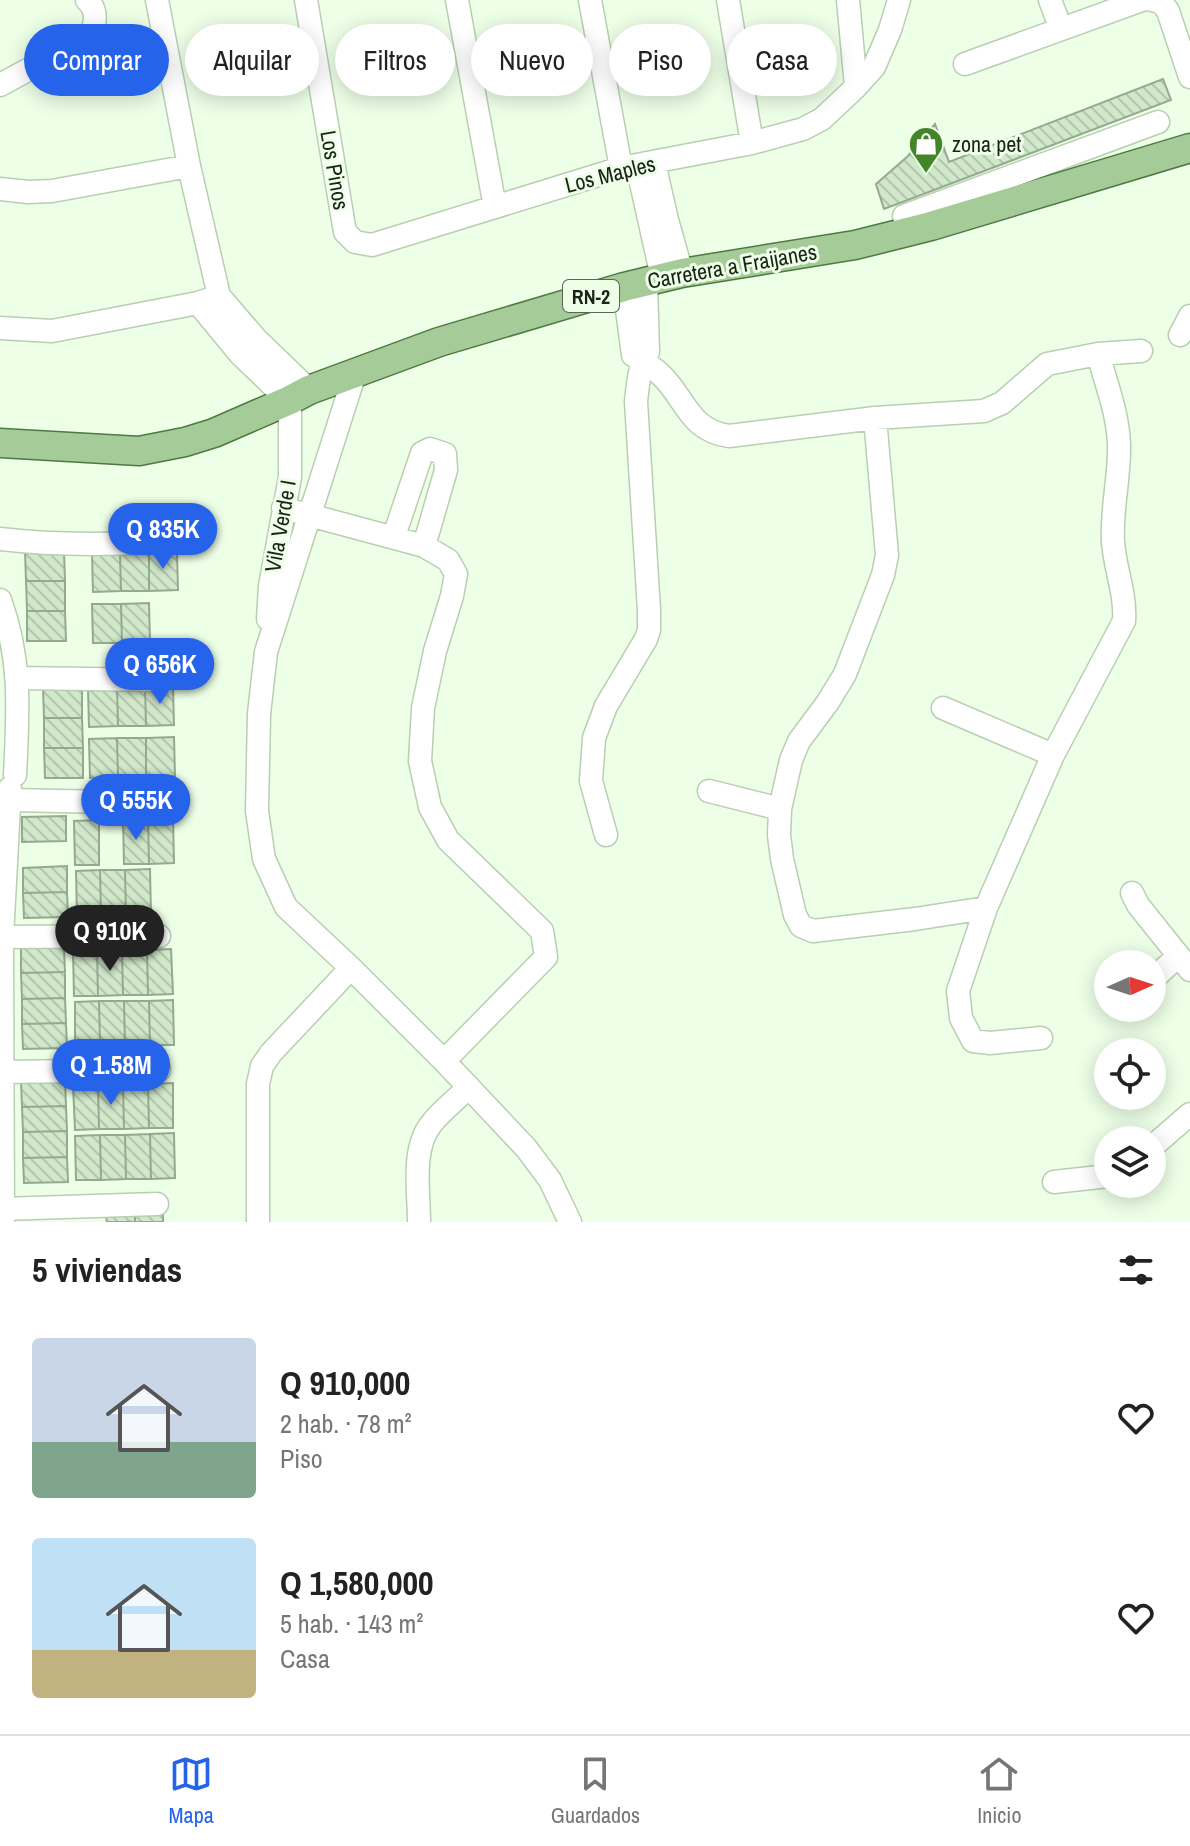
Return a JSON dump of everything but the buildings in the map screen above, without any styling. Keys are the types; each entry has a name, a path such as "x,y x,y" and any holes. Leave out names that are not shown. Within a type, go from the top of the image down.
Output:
{"main road":[{"name":"Carretera a Fraijanes","path":"0,443 139,451 185,442 439,342 653,280 855,245 920,216 1190,148"}],"street":[{"path":"0,85 89,37 95,16 87,0"},
{"path":"157,0 189,166 209,300 240,354 296,397"},
{"name":"Los Pinos","path":"306,0 345,232 355,242"},
{"path":"457,0 495,207"},
{"path":"590,0 637,165 653,280 633,355 661,375 696,421 713,434 729,436 875,418 984,411 1002,403 1047,364 1098,354 1141,351"},
{"path":"728,0 752,143"},
{"path":"848,0 856,87"},
{"name":"Los Maples","path":"355,242 372,245 637,165 752,143 803,129 822,119 874,67 899,0"},
{"path":"1050,0 1061,29"},
{"path":"965,64 1142,0"},
{"path":"1152,0 1161,2 1168,11 1190,77"},
{"path":"920,216 1158,122"},
{"path":"0,189 52,191 189,166"},
{"path":"0,328 52,331 209,300"},
{"path":"1041,1038 990,1043 973,1041 961,1018 958,991 986,908 1053,755 1124,621 1125,604 1113,545 1119,442 1116,419 1098,354"},
{"path":"606,835 591,781 594,738 606,706 649,630 636,402 642,361"},
{"path":"355,373 266,652 259,714 257,811 264,859 286,907 444,1061 526,1148 550,1180 570,1222"},
{"name":"Vila Verde I","path":"266,652 270,586 290,477 296,397"},
{"path":"875,418 887,555 883,575 845,674 799,741 791,760 780,809 782,859 795,915 801,926 813,931 986,908"},
{"path":"394,536 422,453 430,449 445,454 446,470 424,546"},
{"path":"283,508 424,546 448,560 456,574 423,708 420,761 430,807 448,840 542,931 546,957 444,1061"},
{"path":"0,539 106,545 153,542"},
{"path":"0,600 10,628 19,702 2,937 2,1216 157,1204"},
{"path":"17,678 161,680"},
{"path":"943,708 1053,755"},
{"path":"11,788 160,803"},
{"path":"709,791 780,809"},
{"path":"1132,893 1184,963 1166,973"},
{"path":"2,937 159,936"},
{"path":"258,1222 258,1084 262,1066 351,968"},
{"path":"2,1072 159,1070"},
{"path":"419,1222 419,1156 422,1142 431,1124 469,1087"},
{"path":"1166,1135 1190,1114"},
{"path":"1054,1182 1094,1178"}],"place":[{"name":"zona pet","path":"926,175"}]}
